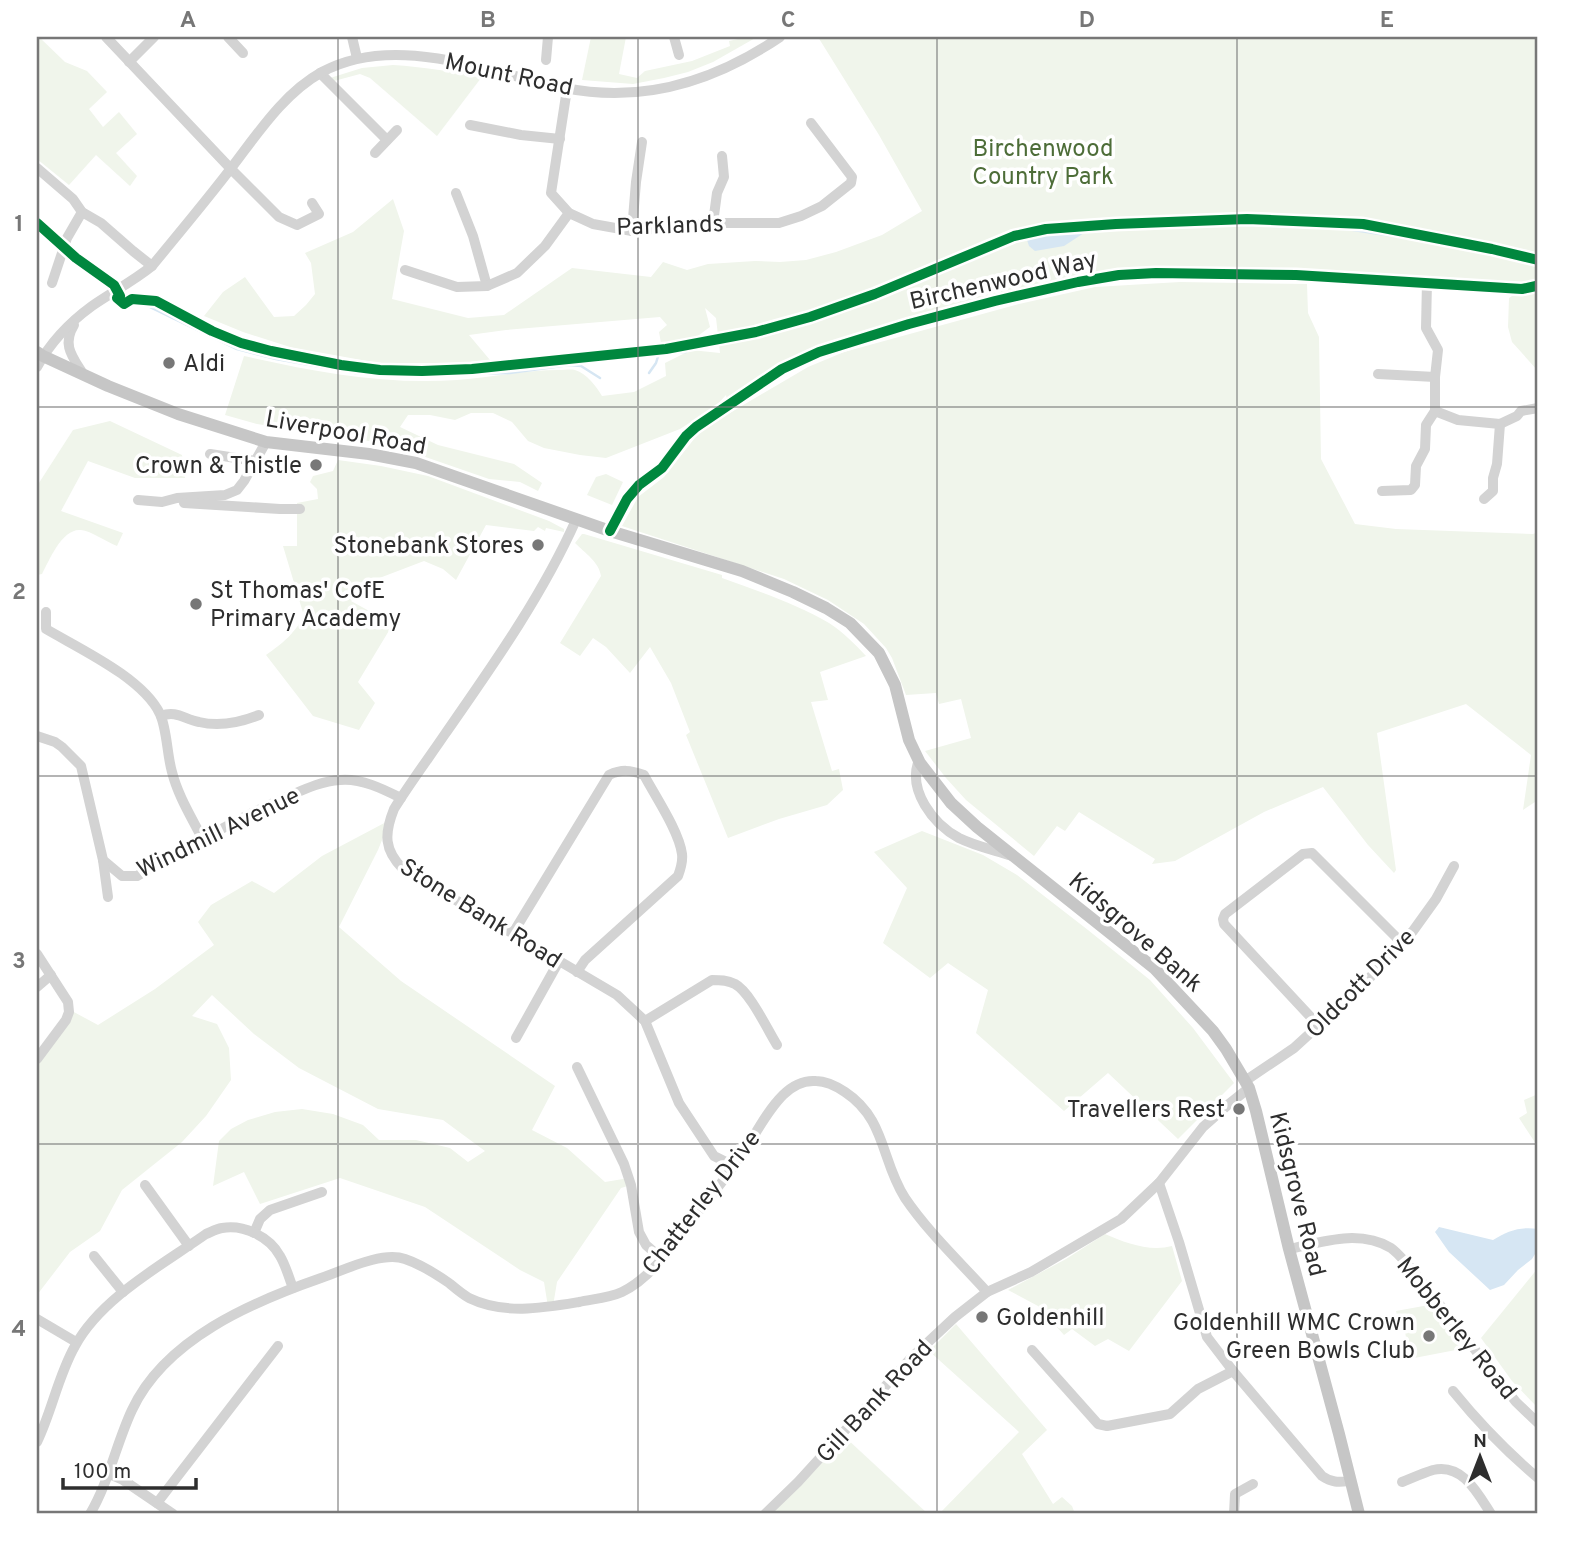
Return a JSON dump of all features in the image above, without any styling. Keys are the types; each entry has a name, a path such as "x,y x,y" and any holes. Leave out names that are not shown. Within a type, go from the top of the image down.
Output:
{"main road":[{"name":"Liverpool Road","path":"39,358 178,414 266,442 369,454 415,463 652,544"},
{"name":"Kidsgrove Bank","path":"652,544 742,571 793,592 850,623 879,653 887,666 895,685 909,740 941,792 960,812 1154,968 1213,1031 1247,1084"},
{"name":"Kidsgrove Road","path":"1247,1084 1359,1514"}],"street":[{"path":"106,37 279,217 298,225 318,214 312,203"},
{"path":"130,62 154,37"},
{"path":"228,37 243,53"},
{"path":"352,37 356,58"},
{"path":"547,61 548,37"},
{"path":"674,37 679,55"},
{"name":"Mount Road","path":"39,358 58,335 79,316 134,281 152,266 290,96 320,73 337,65 356,58 390,54 425,56 567,89 618,93 649,92 679,86 725,69 780,37"},
{"path":"320,73 387,140"},
{"path":"405,270 457,287 487,286 517,273 545,246 569,213 551,193 567,89"},
{"name":"Parklands","path":"569,213 593,224 632,231 713,223 779,223 801,216 822,206 851,183 852,177 811,124"},
{"path":"470,125 560,139"},
{"path":"375,153 397,130"},
{"path":"632,231 641,148 653,155"},
{"path":"713,223 717,192 724,177 722,156"},
{"path":"37,168 73,199 82,212 101,223 152,266"},
{"path":"456,192 487,286"},
{"path":"52,283 67,237 82,212"},
{"name":"Birchenwood Way","path":"610,531 627,499 639,485 662,468 695,427 782,369 854,340 995,301 1053,286 1118,275 1156,273 1292,275 1427,282 1528,291"},
{"path":"1382,491 1410,490 1415,485 1416,466 1424,449 1426,425 1435,411 1438,350 1426,328 1427,282"},
{"path":"79,316 69,333 68,344 83,374"},
{"path":"1378,374 1435,377"},
{"path":"1435,411 1458,420 1500,424 1517,416 1521,411 1538,408"},
{"path":"1484,499 1493,491 1500,424"},
{"path":"162,502 177,498 225,495 237,490 266,442"},
{"path":"210,454 255,461"},
{"path":"138,500 300,509"},
{"name":"Stone Bank Road","path":"576,520 563,550 531,606 401,798 388,823 388,847 393,859 403,870 617,995 645,1021 679,1103 714,1156 734,1166"},
{"path":"46,612 46,629 132,681 151,700 161,716 176,786 203,840"},
{"path":"161,716 176,713 198,722 221,724 238,723 259,715"},
{"name":"Windmill Avenue","path":"37,736 55,742 81,766 103,860 122,876 137,876 265,806 325,783 342,779 361,782 401,798"},
{"name":"Kidsgrove Bank","path":"919,760 915,773 918,790 926,807 944,828 958,838 1015,857"},
{"path":"513,933 609,775 632,770 644,775 677,836 682,865 678,876 585,960 577,972"},
{"path":"1319,1026 1224,924 1225,914 1303,854 1312,853 1402,943"},
{"path":"103,860 108,897"},
{"name":"Oldcott Drive","path":"1159,1183 1203,1127 1247,1084 1319,1026 1363,985 1413,932 1436,899 1454,866"},
{"path":"37,954 68,1002 69,1012 37,1059"},
{"path":"516,1038 559,961"},
{"path":"37,986 51,975"},
{"path":"645,1021 712,980 725,980 745,991 777,1045"},
{"path":"577,1067 624,1164 631,1185 639,1232 646,1245 662,1259"},
{"name":"Chatterley Drive","path":"90,1514 109,1474 133,1408 146,1387 184,1346 221,1322 255,1303 385,1257 402,1258 445,1280 469,1298 494,1306 524,1310 620,1293 640,1281 662,1259 734,1166 785,1093 801,1083 815,1081 837,1087 859,1103 874,1124 904,1197 988,1292"},
{"path":"1159,1183 1207,1337 1322,1476 1336,1483 1350,1481"},
{"name":"Gill Bank Road","path":"765,1514 799,1482 909,1360 955,1317 988,1292 1031,1272 1121,1219 1159,1183"},
{"path":"145,1185 189,1246"},
{"path":"254,1233 260,1219 270,1210 321,1192"},
{"path":"37,1442 65,1365 76,1342 97,1316 123,1292 206,1234 221,1228 243,1229 263,1238 280,1255 293,1288"},
{"name":"Mobberley Road","path":"1289,1249 1339,1238 1381,1243 1393,1250 1410,1267 1516,1402 1538,1423"},
{"path":"94,1256 123,1292"},
{"path":"37,1319 76,1342"},
{"path":"157,1503 278,1346"},
{"path":"1032,1350 1098,1424 1107,1426 1170,1414 1198,1390 1233,1371"},
{"path":"1455,1399 1538,1478"},
{"path":"37,1405 49,1409"},
{"path":"1402,1482 1434,1470 1448,1469 1471,1483 1491,1514"},
{"path":"109,1474 123,1480 173,1514"},
{"path":"1234,1514 1233,1492 1253,1484"}],"green space":[{"path":"37,37 65,62 87,71 107,92 89,109 103,127 119,112 137,134 116,153 137,176 130,186 96,155 69,185 37,159"},
{"path":"591,37 626,37 619,74 637,78 645,71 692,61 730,46 729,41 740,37 757,37 713,62 688,72 633,84 582,80"},
{"name":"Birchenwood Country Park","path":"818,37 1538,37 1538,371 1512,342 1508,327 1509,298 1521,290 1156,273 1070,283 816,353 728,405 726,395 716,406 680,429 606,458 544,448 528,441 512,422 493,413 471,413 455,420 430,415 408,415 400,427 438,445 514,464 542,483 538,491 520,482 489,479 388,444 257,424 225,415 244,356 324,372 403,381 457,380 534,371 573,370 587,377 602,396 634,392 666,376 665,363 691,350 720,353 716,318 705,308 710,327 695,338 661,343 659,332 667,325 660,317 506,330 469,335 490,360 458,363 378,363 290,347 204,316 223,292 245,277 274,317 294,316 315,294 311,263 305,253 353,232 393,199 404,231 392,299 468,318 504,315 572,268 651,277 663,262 687,270 708,264 806,260 882,235 922,211"},
{"path":"393,65 481,78 437,136 370,78 360,74 334,81 330,78 362,68"},
{"path":"1180,282 1307,284 1308,313 1319,337 1321,459 1355,524 1396,529 1533,534 1538,532 1538,800 1523,810 1531,755 1466,704 1377,733 1396,870 1394,873 1368,845 1323,787 1264,812 1175,861 1152,864 1155,859 1079,812 1065,831 1057,826 1034,856 966,800 925,751 971,738 961,699 939,704 936,693 906,695 886,648 864,624 828,600 784,579 622,526 638,497 664,477 698,434 808,367 844,352 1019,304 1095,287"},
{"path":"110,421 182,455 185,478 135,478 88,461 61,511 123,533 117,546 89,532 74,531 62,540 42,574 37,575 37,486 73,430"},
{"path":"338,460 428,476 564,529 564,532 546,528 545,531 538,527 534,531 486,525 456,580 443,569 424,561 369,582 351,601 393,624 358,682 375,703 359,730 313,716 266,655 287,638 304,616 283,546 297,546 297,503 318,499 317,489 310,482 313,476 333,471"},
{"path":"606,474 623,482 612,505 587,495 596,477"},
{"path":"582,534 722,575 722,578 816,616 853,643 866,656 820,672 828,700 811,702 832,771 839,769 843,790 827,805 728,838 686,735 690,732 671,683 650,647 630,673 606,647 593,638 580,656 560,643 601,576 595,562 575,543"},
{"path":"390,820 339,927 401,981 555,1086 532,1130 567,1148 605,1182 629,1178 631,1185 621,1188 557,1282 553,1306 548,1307 544,1282 520,1270 425,1207 340,1178 260,1204 244,1172 213,1186 219,1141 231,1129 248,1120 275,1112 302,1109 333,1114 363,1125 379,1140 416,1140 450,1148 468,1162 485,1151 443,1120 378,1109 299,1068 254,1034 212,995 192,1016 217,1024 229,1048 231,1080 206,1116 182,1142 122,1190 100,1231 70,1252 37,1295 37,1059 72,1011 98,1025 155,989 214,945 198,922 211,905 252,881 274,893 322,856"},
{"path":"922,831 983,855 1017,875 1150,980 1193,1028 1234,1083 1178,1139 1108,1073 1064,1111 976,1033 988,990 948,963 930,978 883,943 907,888 874,852"},
{"path":"1538,1094 1538,1147 1519,1118 1527,1113 1524,1100"},
{"path":"1105,1234 1146,1247 1172,1246 1182,1281 1129,1351 1108,1339 1095,1346 1072,1329 1064,1335 1038,1306 1008,1290 1066,1259"},
{"path":"1538,1268 1538,1408 1512,1381 1481,1338"},
{"name":"Goldenhill WMC Crown Green Bowls Club","path":"1429,1305 1461,1349 1409,1359 1404,1324 1399,1323 1396,1311"},
{"path":"956,1324 1047,1430 1022,1454 1053,1504 1062,1497 1072,1506 1075,1514 939,1514 1019,1432 929,1351"},
{"path":"846,1438 928,1514 772,1514"}],"water":[{"path":"1087,231 1064,246 1035,251 1029,246 1026,237"},
{"path":"1439,1227 1493,1240 1514,1230 1538,1229 1538,1249 1532,1259 1504,1285 1490,1290 1449,1252 1435,1232"}],"waterway":[{"path":"1087,231 1245,225 1347,229 1472,248 1538,264"},
{"path":"1016,242 1026,237"},
{"path":"812,322 1005,246"},
{"path":"146,305 237,349 355,373 510,373 569,365 581,366 600,378"},
{"path":"649,373 660,350 670,353 686,352"}],"cycle path":[{"path":"37,223 76,258 114,285 120,296 117,298 124,304 132,299 156,301 241,343 341,365 380,370 472,369 666,349 756,332 810,317 875,294 1014,236 1046,229 1247,219 1363,224 1538,260"},
{"path":"610,531 627,499 639,485 662,468 686,436 782,369 819,352 995,301 1078,282 1119,275 1156,273 1296,275 1522,289 1536,286"}],"place":[{"name":"Aldi","path":"169,363"},
{"name":"Crown & Thistle","path":"316,465"},
{"name":"Stonebank Stores","path":"538,545"},
{"name":"St Thomas' CofE Primary Academy","path":"196,604"},
{"name":"Travellers Rest","path":"1239,1109"},
{"name":"Goldenhill","path":"982,1317"},
{"name":"Goldenhill WMC Crown Green Bowls Club","path":"1429,1336"}]}
